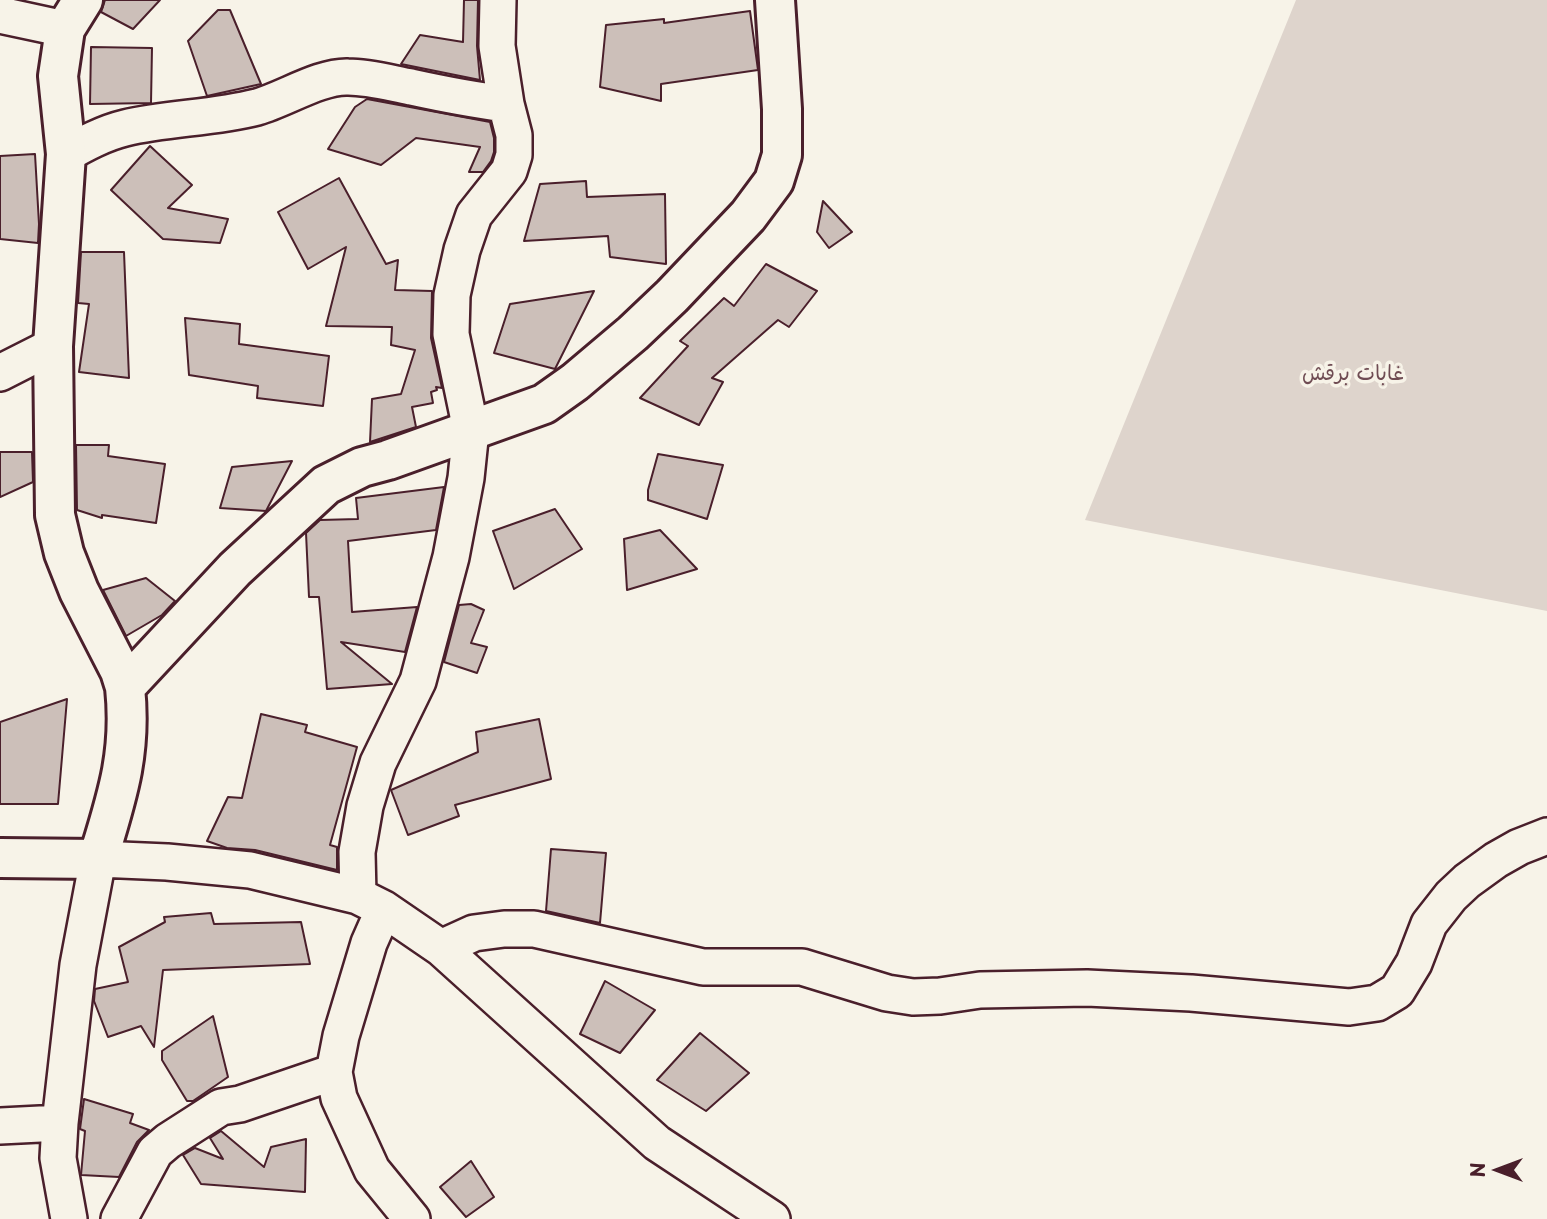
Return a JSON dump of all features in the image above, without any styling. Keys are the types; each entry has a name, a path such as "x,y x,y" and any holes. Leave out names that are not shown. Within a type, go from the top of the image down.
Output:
{"street":[{"path":"412,1219 372,1170 339,1098 334,1072 341,1037 369,943 371,902 357,852 365,806 378,763 418,681 451,557 471,430 451,334 452,295 462,250 474,215 509,171 512,163 514,135 497,46 498,0"},
{"path":"125,687 235,569 326,485 362,467 544,404 575,382 633,333 748,216 774,181 782,155 782,108 775,0"},
{"path":"0,15 74,15 58,76 66,154 53,346 55,515 64,553 79,590 120,671 125,687 127,752 98,859 78,964 60,1122 58,1158 69,1219"},
{"path":"66,154 123,129 258,107 345,76 506,104"},
{"path":"0,373 53,346"},
{"path":"441,948 474,933 534,929 703,967 802,967 887,993 913,997 980,990 1087,988 1191,993 1349,1007 1377,1003 1397,991 1414,963 1429,923 1451,896 1496,860 1547,836"},
{"path":"0,858 167,862 250,870 371,902 441,948 657,1143 772,1219"},
{"path":"119,1219 155,1152 169,1141 221,1107 240,1104 334,1072"},
{"path":"0,1126 60,1122"}],"green space":[{"name":"غابات برقش","path":"1296,0 1547,0 1547,611 1085,520"}],"building":[{"path":"105,0 160,0 133,29 101,12"},
{"path":"464,0 478,0 477,46 480,80 401,64 420,35 463,42"},
{"path":"218,10 230,10 261,84 207,96 188,41"},
{"path":"750,11 758,70 661,84 661,101 600,87 606,25 664,19 664,23"},
{"path":"91,47 152,48 151,103 90,104"},
{"path":"367,99 490,122 494,138 491,161 483,172 469,172 480,147 416,138 381,165 328,149 355,107"},
{"path":"150,146 192,185 168,208 228,219 220,243 163,239 111,190"},
{"path":"35,154 38,243 0,239 0,156"},
{"path":"339,178 386,264 398,260 395,290 432,291 431,338 442,388 436,387 437,390 431,392 433,403 412,407 416,427 370,442 372,399 401,394 415,350 391,345 392,327 326,326 346,247 308,269 278,212"},
{"path":"586,181 587,197 665,194 666,264 610,257 608,236 524,241 540,184"},
{"path":"823,201 852,232 829,248 817,232"},
{"path":"81,252 124,252 129,378 79,372 89,304 78,303"},
{"path":"766,264 817,291 789,327 778,320 712,378 723,382 699,425 640,398 688,346 680,341 724,298 734,306"},
{"path":"594,291 555,369 494,353 510,304"},
{"path":"185,318 240,324 239,344 329,356 323,406 257,398 258,386 189,375"},
{"path":"76,445 109,445 108,456 165,464 156,523 102,515 102,518 77,510"},
{"path":"0,452 32,452 33,482 0,497"},
{"path":"658,454 723,465 707,519 648,500 648,490"},
{"path":"292,461 266,511 220,508 232,467"},
{"path":"444,487 436,530 348,541 352,612 417,607 405,652 341,642 392,684 327,689 319,597 309,597 306,533 320,520 358,519 356,498"},
{"path":"555,509 582,549 514,589 493,531"},
{"path":"660,530 697,569 627,590 624,539"},
{"path":"146,578 175,601 162,615 126,636 103,590"},
{"path":"471,604 484,610 471,643 487,647 477,673 444,662 459,605"},
{"path":"67,699 58,804 0,804 0,722"},
{"path":"261,714 307,725 305,732 357,747 330,845 337,847 337,870 255,850 227,848 207,841 228,797 242,798"},
{"path":"539,719 551,779 455,805 459,816 408,835 391,790 478,752 476,732"},
{"path":"551,849 606,853 600,923 546,911"},
{"path":"211,913 214,924 301,922 310,964 163,970 154,1047 141,1026 108,1037 94,1001 95,989 128,982 119,947 165,922 164,917"},
{"path":"605,981 655,1010 620,1053 580,1034"},
{"path":"213,1016 228,1077 193,1101 187,1101 162,1060 162,1051"},
{"path":"700,1033 749,1073 706,1111 657,1080"},
{"path":"84,1099 133,1114 130,1123 149,1130 137,1142 119,1177 81,1175 85,1131 80,1129"},
{"path":"221,1131 264,1167 271,1147 306,1139 305,1192 201,1184 183,1155 195,1148 223,1159 210,1138"},
{"path":"471,1161 494,1197 466,1217 440,1187"}]}
